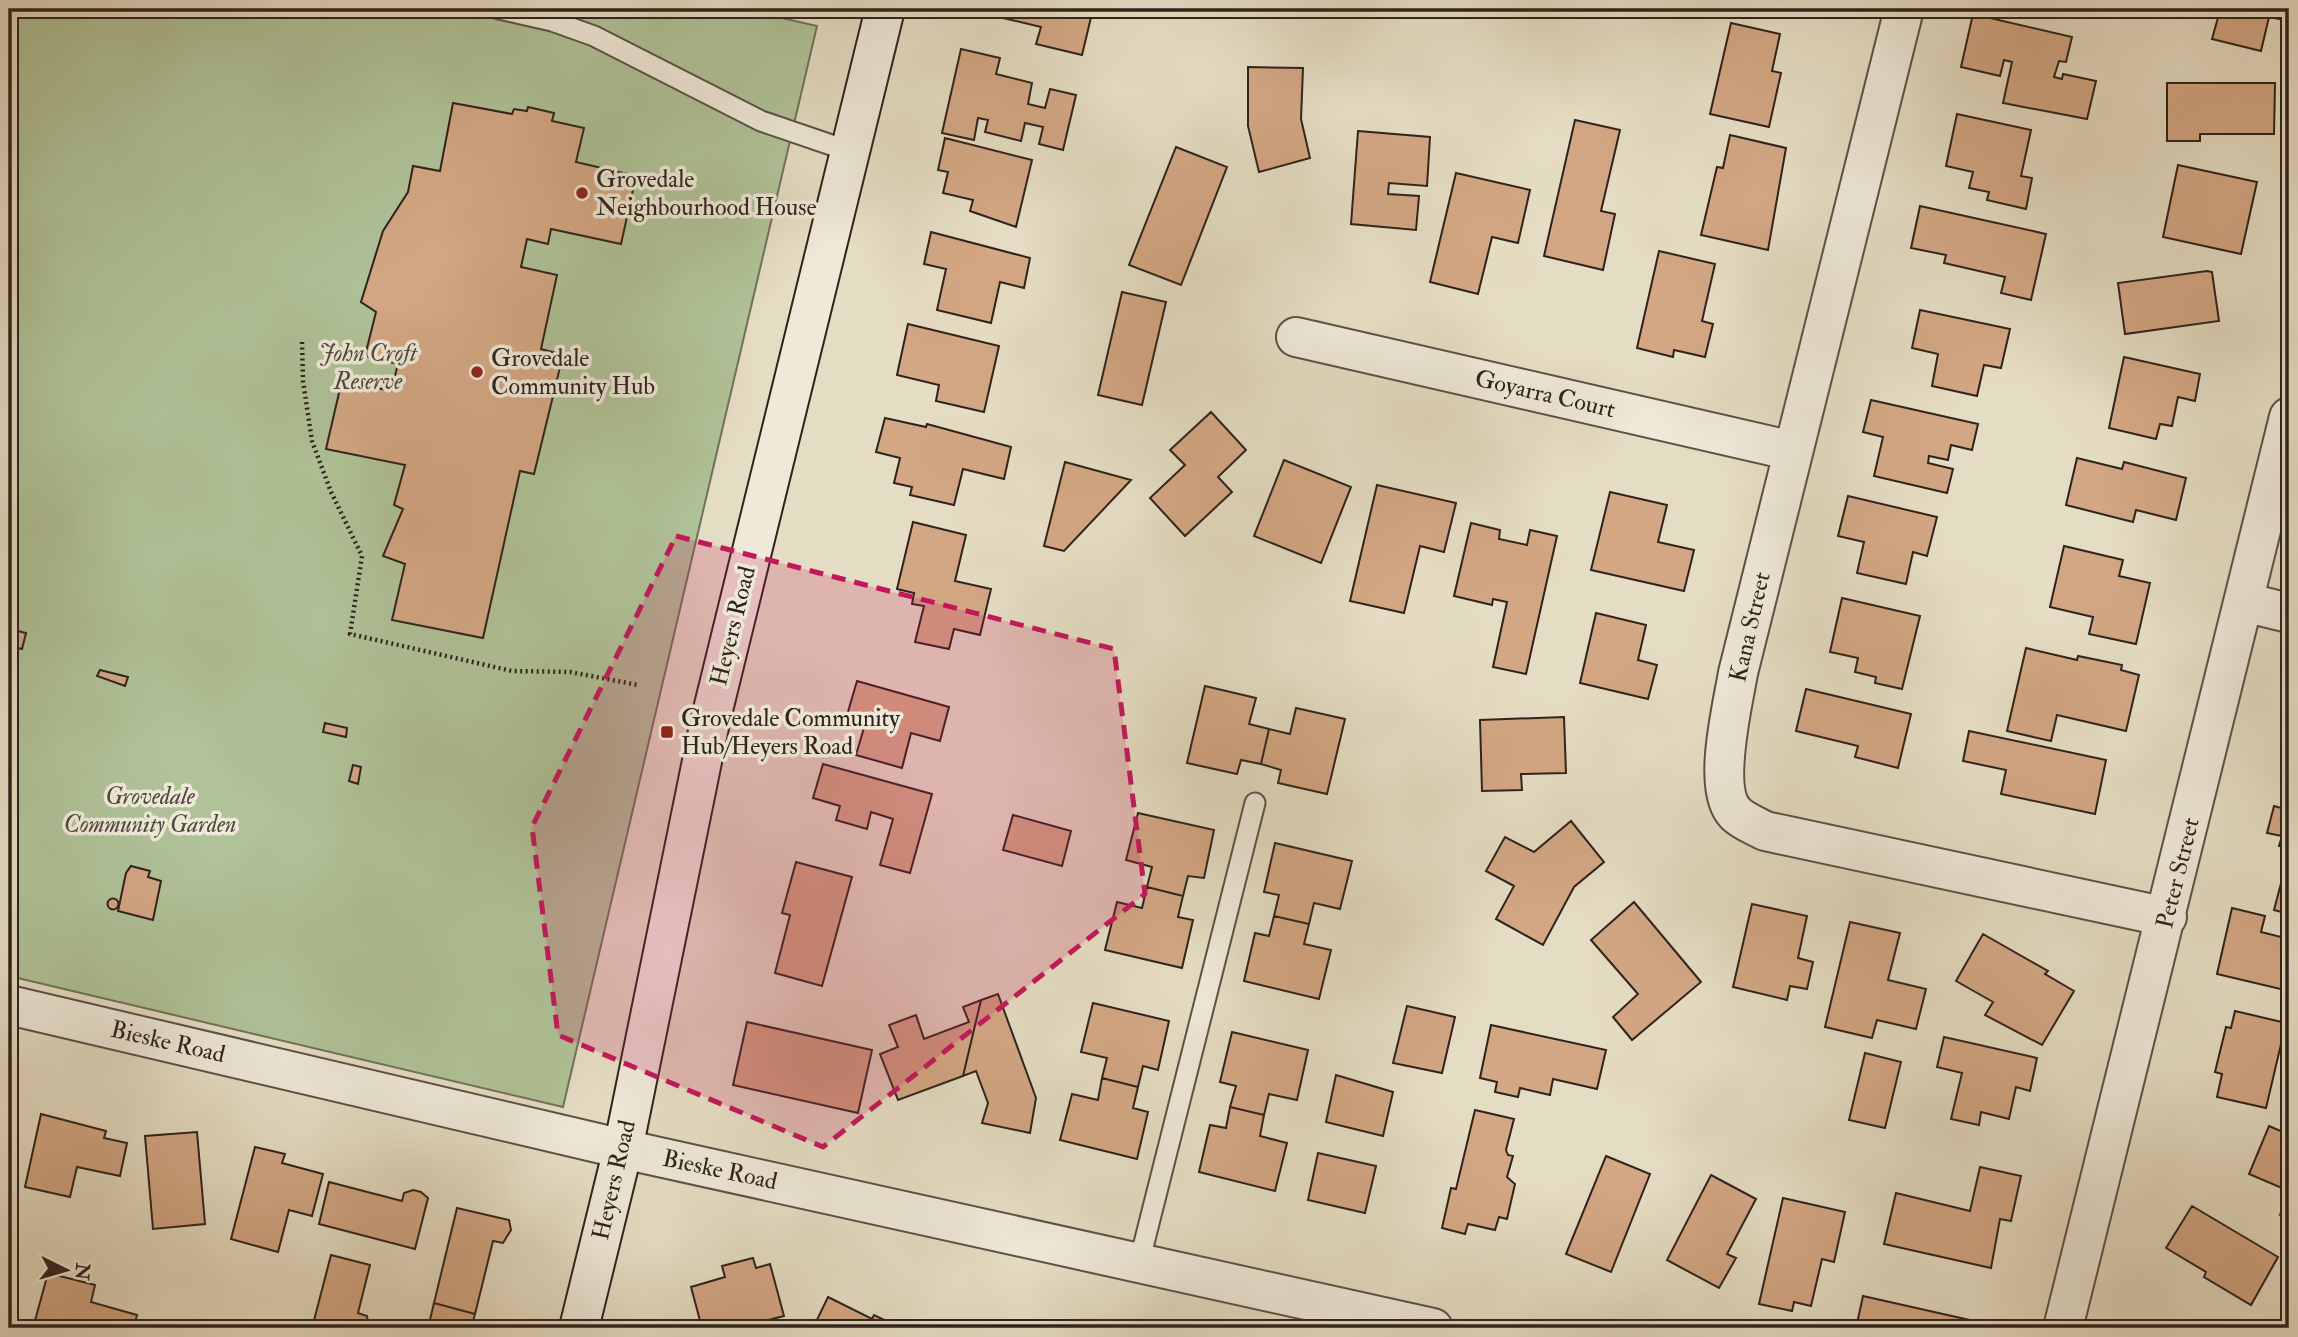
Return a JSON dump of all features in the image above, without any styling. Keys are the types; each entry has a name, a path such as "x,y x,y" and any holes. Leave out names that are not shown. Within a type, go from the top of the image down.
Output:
{"street":[{"name":"Heyers Road","path":"579,1328 622,1149 710,722 885,9"},
{"name":"Kana Street","path":"1904,9 1738,673 1725,782 1728,801 1736,814 1765,831 2167,918"},
{"name":"Goyarra Court","path":"1296,337 1793,451"},
{"name":"Peter Street","path":"2063,1328 2167,918 2289,417"},
{"path":"2244,602 2289,613"},
{"name":"Bieske Road","path":"9,1005 622,1149 1433,1328"}],"lane":[{"path":"499,9 552,21 594,36 761,121 849,150"},
{"path":"1139,1263 1255,803"}],"path":[{"path":"302,342 303,381 312,441 331,492 362,556 350,634 512,671 570,672 638,685"}],"highlighted area":[{"path":"676,536 1114,649 1145,894 823,1147 558,1035 532,827"}],"green space":[{"name":"John Croft Reserve","path":"9,9 742,9 817,26 563,1107 9,976"}],"building":[{"path":"988,9 1093,9 1082,55 1036,44 1041,27 986,14"},
{"path":"1788,9 1824,9 1822,16"},
{"path":"2198,9 2289,9 2289,21 2269,17 2261,51 2212,39 2219,14"},
{"path":"1973,14 2072,37 2066,62 2059,61 2054,77 2062,79 2063,74 2096,81 2087,119 2003,103 2012,62 2004,60 2000,76 1961,67"},
{"path":"1731,23 1780,34 1772,71 1781,73 1769,127 1710,114"},
{"path":"961,49 1000,58 996,74 1032,83 1028,104 1045,108 1050,89 1076,95 1063,150 1039,144 1043,127 1025,123 1021,141 985,132 988,120 978,118 974,140 942,133"},
{"path":"1248,67 1303,68 1301,119 1310,158 1259,172 1248,126"},
{"path":"2167,83 2275,83 2274,134 2200,134 2200,141 2167,141"},
{"name":"Grovedale Community Hub","path":"453,103 512,114 514,109 527,111 528,107 554,113 552,121 584,128 576,162 636,176 621,244 551,229 548,244 527,239 521,267 557,275 541,349 563,355 534,474 520,471 483,638 392,620 405,564 383,556 403,509 394,505 405,465 326,449 342,380 391,391 398,364 365,356 376,312 361,302 383,231 408,192 413,166 440,171"},
{"path":"1957,114 2031,130 2021,176 2032,178 2026,209 1987,200 1989,192 1969,188 1973,172 1946,166"},
{"path":"1575,120 1620,130 1601,211 1615,214 1603,270 1544,256"},
{"path":"1358,131 1430,137 1427,186 1389,183 1388,194 1419,196 1416,230 1351,224"},
{"path":"1730,135 1786,148 1768,250 1701,235 1717,167 1723,168"},
{"path":"945,138 1032,160 1016,227 970,211 973,200 943,193 948,172 938,170"},
{"path":"1176,147 1227,167 1181,285 1129,265"},
{"path":"2178,165 2257,182 2241,254 2163,237"},
{"path":"1456,173 1530,190 1518,243 1492,237 1478,294 1430,282"},
{"path":"1920,206 2046,234 2031,300 2001,293 2005,277 1944,263 1946,255 1911,248"},
{"path":"931,232 1030,258 1024,288 1000,282 991,323 937,310 946,269 924,264"},
{"path":"1659,251 1715,264 1702,321 1713,324 1705,357 1674,350 1673,357 1637,348"},
{"path":"2212,272 2219,321 2125,334 2118,283"},
{"path":"1122,292 1166,302 1142,405 1098,395"},
{"path":"1920,310 2010,329 2001,368 1984,365 1977,396 1932,386 1938,354 1912,348"},
{"path":"908,324 999,346 984,412 936,401 939,385 897,375"},
{"path":"2124,357 2200,374 2195,401 2178,397 2172,426 2160,424 2156,439 2109,428"},
{"path":"1871,400 1978,424 1972,450 1951,445 1948,460 1929,456 1928,463 1953,469 1947,493 1874,476 1883,437 1863,432"},
{"path":"1211,412 1246,450 1218,477 1232,492 1185,536 1150,498 1185,465 1170,450"},
{"path":"885,418 926,427 927,424 1011,447 1004,479 963,469 954,505 910,495 912,487 894,483 900,458 876,452"},
{"path":"2077,458 2122,469 2124,462 2186,478 2176,520 2136,510 2133,522 2066,505"},
{"path":"1284,460 1351,487 1321,563 1254,536"},
{"path":"1065,462 1131,480 1064,551 1044,546"},
{"path":"1377,485 1456,503 1444,552 1420,546 1404,613 1350,601"},
{"path":"1610,492 1667,505 1658,542 1694,550 1684,591 1591,570"},
{"path":"1848,496 1937,517 1927,556 1913,552 1906,584 1857,573 1864,542 1838,536"},
{"path":"913,522 966,535 955,581 991,589 980,635 954,629 949,649 915,642 924,606 912,604 914,593 897,589"},
{"path":"1471,523 1500,530 1499,539 1527,545 1530,530 1557,536 1526,674 1493,667 1507,602 1493,599 1492,605 1454,596"},
{"path":"2064,546 2123,560 2119,576 2150,583 2136,644 2089,634 2093,617 2050,607"},
{"path":"1842,598 1920,616 1902,689 1875,683 1876,677 1855,672 1858,658 1830,652"},
{"path":"1596,613 1646,625 1638,660 1657,665 1648,699 1580,683"},
{"path":"9,629 26,633 22,649 9,646"},
{"path":"2026,648 2077,660 2078,656 2122,665 2121,670 2139,675 2126,731 2057,715 2051,741 2007,731"},
{"path":"100,670 128,677 125,686 97,676"},
{"path":"857,681 949,707 940,741 911,733 902,768 856,755 866,721 847,715"},
{"path":"1205,686 1256,698 1249,724 1269,729 1261,764 1241,760 1237,774 1187,763"},
{"path":"1806,689 1911,714 1898,768 1855,757 1858,746 1796,731"},
{"path":"1296,708 1345,719 1327,794 1278,783 1281,770 1261,764 1269,729 1290,734"},
{"path":"1564,717 1566,773 1521,774 1522,790 1482,791 1480,720"},
{"path":"325,723 347,728 346,737 323,732"},
{"path":"1969,731 2106,760 2095,814 2001,794 2006,770 1963,761"},
{"path":"823,764 932,794 910,873 880,865 893,819 871,812 867,829 836,820 840,806 813,798"},
{"path":"353,765 361,767 358,784 349,781"},
{"path":"2289,789 2289,848 2279,846 2282,836 2267,833 2274,806 2285,809"},
{"path":"1138,813 1214,830 1204,878 1188,876 1183,896 1147,887 1152,867 1126,860"},
{"path":"1013,815 1071,831 1062,866 1003,850"},
{"path":"1571,821 1604,862 1574,887 1543,945 1496,919 1514,886 1486,871 1505,837 1534,852"},
{"path":"1275,843 1352,861 1340,909 1314,903 1309,924 1274,916 1279,895 1264,892"},
{"path":"796,862 852,877 822,986 775,973 790,915 782,913"},
{"path":"131,866 150,871 148,877 161,881 153,920 118,911 126,873"},
{"path":"2284,872 2289,873 2289,914 2274,910"},
{"path":"1147,887 1183,896 1178,917 1193,920 1182,968 1105,950 1117,902 1142,908"},
{"path":"113,899 117,900 117,908 113,909 109,908 108,904 109,900"},
{"path":"1634,902 1701,982 1632,1040 1613,1017 1638,994 1591,940"},
{"path":"1752,904 1807,916 1798,958 1813,962 1807,989 1790,986 1787,1000 1733,987"},
{"path":"2232,908 2265,916 2261,932 2289,939 2289,991 2217,974"},
{"path":"1274,916 1309,924 1304,944 1331,950 1319,999 1244,981 1255,933 1269,936"},
{"path":"1850,922 1900,933 1888,980 1926,989 1916,1029 1877,1020 1872,1038 1825,1027"},
{"path":"1983,934 2048,971 2045,974 2074,991 2042,1045 1985,1015 1993,1002 1956,981"},
{"path":"998,994 1036,1098 1030,1133 982,1123 988,1103 976,1071 963,1076 981,1000"},
{"path":"981,1000 963,1076 898,1100 880,1054 898,1047 889,1025 916,1015 924,1039 969,1022 963,1007"},
{"path":"1093,1003 1169,1021 1158,1070 1143,1066 1138,1087 1102,1078 1107,1058 1081,1052"},
{"path":"1407,1006 1455,1017 1442,1073 1393,1063"},
{"path":"2235,1011 2286,1023 2266,1108 2217,1097 2222,1074 2215,1072 2226,1027 2231,1028"},
{"path":"747,1022 872,1050 858,1113 733,1085"},
{"path":"1491,1025 1606,1050 1597,1089 1553,1079 1550,1095 1520,1088 1518,1097 1495,1092 1497,1082 1480,1078"},
{"path":"1232,1032 1308,1050 1297,1100 1269,1094 1264,1115 1230,1107 1236,1086 1220,1082"},
{"path":"1944,1037 2037,1058 2030,1091 2016,1087 2009,1119 1981,1112 1979,1125 1951,1119 1962,1073 1937,1067"},
{"path":"1865,1053 1901,1062 1885,1128 1849,1120"},
{"path":"1336,1075 1393,1092 1383,1136 1326,1122"},
{"path":"1102,1078 1138,1087 1133,1108 1148,1112 1137,1159 1060,1140 1072,1094 1098,1100"},
{"path":"1230,1107 1264,1115 1260,1136 1287,1143 1275,1191 1199,1172 1210,1125 1226,1128"},
{"path":"1475,1110 1514,1119 1506,1150 1508,1155 1513,1156 1507,1177 1515,1184 1507,1219 1499,1217 1495,1230 1468,1224 1465,1234 1442,1228 1451,1188 1456,1189"},
{"path":"41,1114 106,1131 104,1138 127,1143 120,1176 77,1167 70,1197 25,1187"},
{"path":"2269,1126 2285,1133 2289,1131 2289,1191 2249,1174"},
{"path":"197,1132 205,1224 153,1229 145,1136"},
{"path":"255,1147 285,1154 282,1163 323,1174 312,1216 289,1210 278,1252 231,1239"},
{"path":"1318,1153 1376,1166 1365,1213 1308,1200"},
{"path":"1606,1156 1650,1174 1611,1272 1566,1254"},
{"path":"1980,1167 2021,1176 2011,1221 2000,1219 1991,1268 1884,1244 1896,1193 1970,1211"},
{"path":"1711,1175 1756,1199 1727,1254 1736,1258 1719,1288 1667,1260"},
{"path":"329,1182 402,1201 404,1193 413,1190 421,1192 428,1198 415,1249 319,1224"},
{"path":"2289,1194 2289,1218 2280,1215"},
{"path":"1783,1198 1845,1212 1834,1262 1822,1259 1811,1306 1794,1302 1792,1311 1759,1304"},
{"path":"2192,1206 2278,1257 2251,1305 2204,1277 2206,1272 2166,1248"},
{"path":"457,1208 509,1220 511,1230 503,1243 493,1241 475,1314 434,1303"},
{"path":"331,1255 370,1265 358,1313 367,1316 369,1328 312,1328"},
{"path":"753,1258 756,1268 770,1264 784,1316 737,1328 702,1328 691,1287 725,1277 722,1266"},
{"path":"48,1273 95,1285 91,1302 137,1315 134,1328 33,1328"},
{"path":"1863,1296 1992,1325 1991,1328 1856,1328"},
{"path":"828,1297 872,1319 874,1315 901,1328 813,1328"},
{"path":"434,1303 475,1314 471,1328 428,1328"}],"place":[{"name":"Grovedale Neighbourhood House","path":"582,193"},
{"name":"Grovedale Community Hub","path":"477,372"},
{"name":"Grovedale Community Hub/Heyers Road","path":"667,732"}],"park label":[{"name":"Grovedale Community Garden","path":"150,810"}]}
